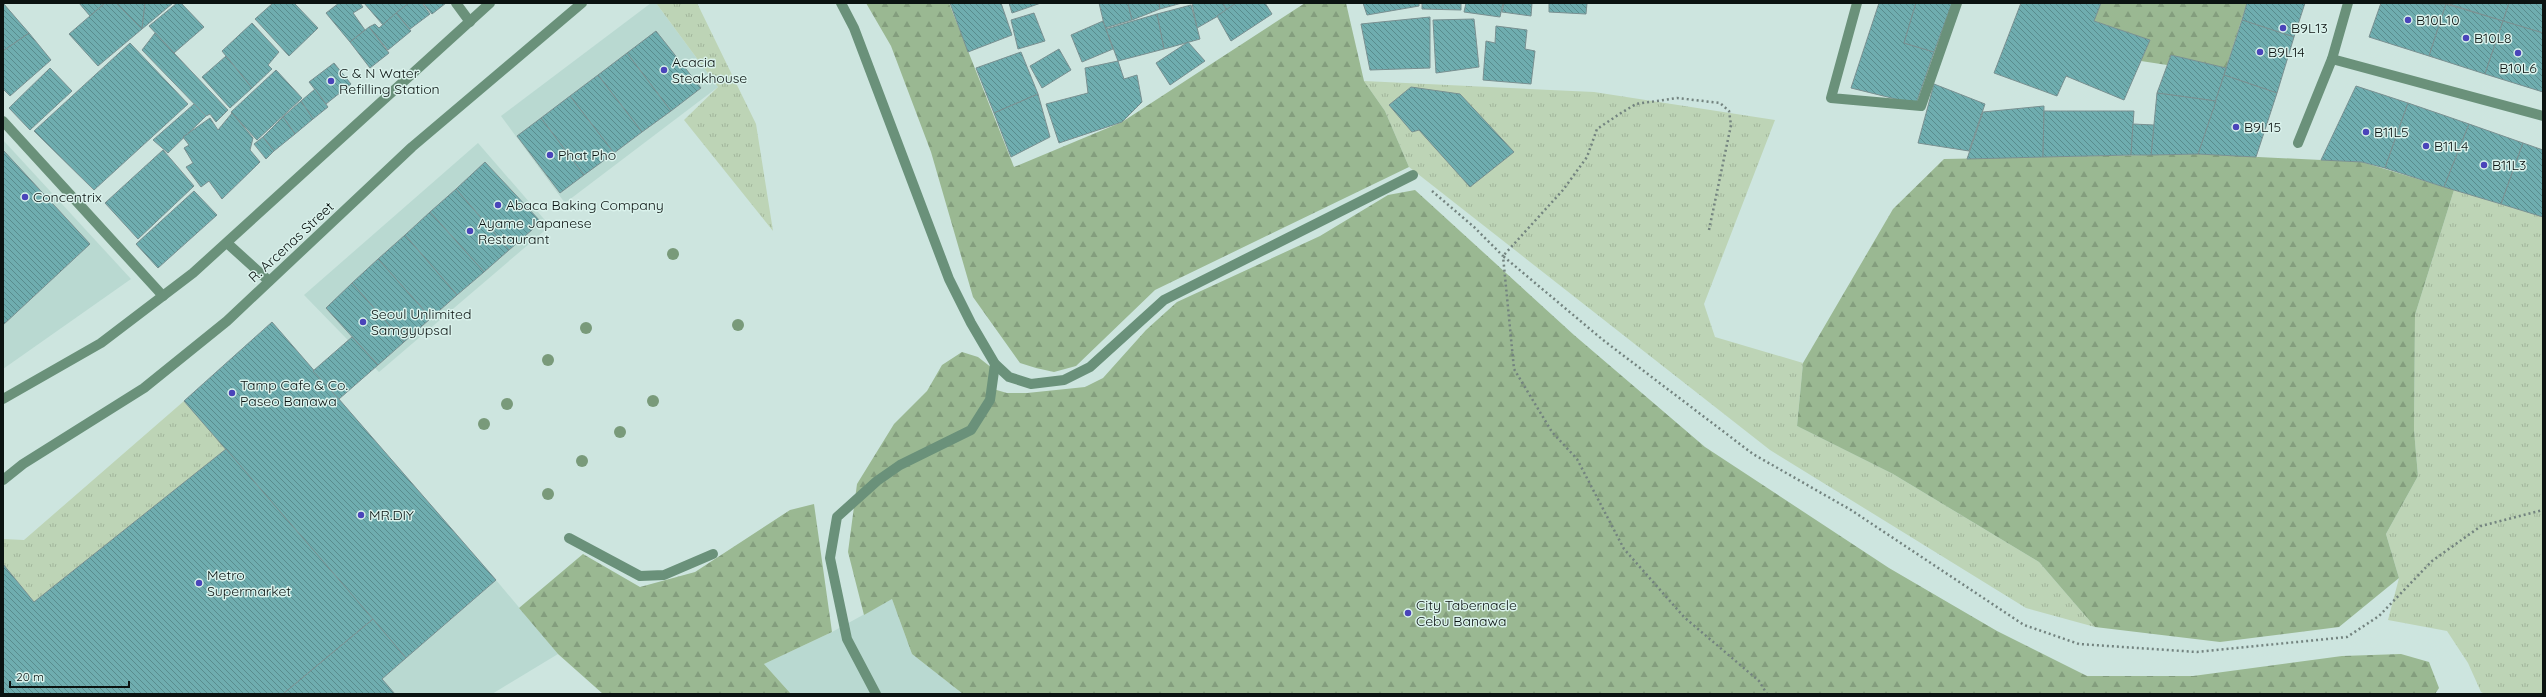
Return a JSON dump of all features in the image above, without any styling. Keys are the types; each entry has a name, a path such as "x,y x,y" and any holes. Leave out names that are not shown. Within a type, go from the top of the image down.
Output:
{"street":[{"path":"456,3 470,22"},
{"path":"3,399 101,343 163,296 227,243 490,3"},
{"name":"R. Arcenas Street","path":"3,480 23,464 144,388 227,321 412,147 582,3"},
{"path":"841,3 854,28 949,279 971,323 995,364 1009,377 1031,384 1064,380 1090,367 1164,300 1413,175"},
{"path":"1857,3 1831,98 1922,106 1957,3"},
{"path":"2298,143 2332,59 2348,3"},
{"path":"2332,59 2543,116"},
{"path":"3,121 163,296"},
{"path":"227,243 269,281"},
{"path":"876,694 847,640 830,558 837,518 877,482 900,466 972,430 990,400 995,364"},
{"path":"569,538 640,576 664,575 714,554"}],"path":[{"path":"1709,230 1731,125 1729,111 1720,103 1677,98 1636,104 1597,129 1587,157 1563,190 1503,256 1514,369 1548,426 1577,459 1624,550 1684,617 1759,681 1767,694"},
{"path":"1413,175 1474,227 1503,256 1603,340 1753,454 1851,510 2024,625 2079,644 2197,652 2347,637 2379,616 2432,561 2481,526 2543,510"}],"shaded area":[{"path":"651,3 656,3 718,87 565,203 501,116"},
{"path":"3,140 131,279 3,369"},
{"path":"478,143 550,226 379,372 304,295"},
{"path":"496,580 558,654 492,694 395,694 382,679"},
{"path":"892,599 912,654 963,694 791,694 764,664 832,632"}],"green space":[{"path":"656,3 697,3 756,124 773,231 684,120 718,87"},
{"path":"866,3 949,3 1014,167 1122,122 1305,3 1346,3 1364,81 1385,111 1409,167 1155,290 1076,366 1054,372 1036,368 1020,363 973,297 931,152 891,46"},
{"path":"2101,3 2247,3 2226,68 2171,55 2167,65 2141,61 2150,40 2094,21"},
{"path":"1364,81 1594,92 1775,120 1704,304 1715,337 1803,363 1797,426 1893,474 2039,562 2095,627 2026,608 1770,450 1409,167 1385,111"},
{"path":"2198,154 2362,162 2454,190 2415,315 2414,430 2418,476 2386,534 2399,578 2339,627 2220,642 2095,627 2039,562 1893,474 1797,426 1803,363 1893,209 1944,159"},
{"path":"1415,190 1574,335 1705,447 1889,568 1997,631 2087,676 2193,676 2342,656 2401,654 2429,662 2439,688 2435,694 963,694 912,654 892,599 864,615 848,552 857,484 894,424 927,391 942,365 962,352 978,357 992,368 993,389 1007,393 1027,393 1085,387 1103,378 1146,330 1177,302 1320,236 1388,195"},
{"path":"2454,190 2543,217 2543,694 2485,694 2481,692 2468,663 2447,631 2388,620 2399,578 2386,534 2418,476 2414,430 2415,315"},
{"path":"184,401 226,449 34,602 3,564 3,539 24,540"},
{"path":"814,504 832,632 764,664 791,694 603,694 558,654 519,608 583,554 640,587 695,572 790,510"}],"building":[{"path":"3,3 29,33 3,51"},
{"path":"79,3 105,3 90,16"},
{"path":"105,3 116,3 142,29 98,66 69,34"},
{"path":"116,3 145,3 142,29"},
{"path":"145,3 173,3 142,29"},
{"path":"177,3 181,3 204,27 174,53 149,26"},
{"path":"273,3 294,3 318,28 289,56 255,19"},
{"path":"339,3 360,3 363,7 353,13 365,30 350,42 326,13"},
{"path":"364,3 410,3 383,25"},
{"path":"409,3 422,3 430,14 410,29 396,13"},
{"path":"423,3 446,3 432,14"},
{"path":"950,3 1001,3 1012,35 968,52"},
{"path":"1009,3 1041,3 1012,13"},
{"path":"1099,3 1128,3 1132,20 1105,28"},
{"path":"1128,3 1159,3 1160,9 1132,20"},
{"path":"1159,3 1182,3 1160,9"},
{"path":"1192,3 1223,3 1227,11 1197,28"},
{"path":"1223,3 1238,3 1227,11"},
{"path":"1236,3 1265,3 1272,14 1231,41 1217,16"},
{"path":"1363,3 1419,3 1419,6 1367,15"},
{"path":"1422,3 1461,3 1461,10 1422,9"},
{"path":"1466,3 1503,3 1500,17 1464,12"},
{"path":"1504,3 1532,3 1531,16 1502,12"},
{"path":"1549,3 1587,3 1586,14 1549,12"},
{"path":"1879,3 1916,3 1904,43 1934,52 1916,104 1851,88"},
{"path":"1916,3 1952,3 1934,52 1904,43"},
{"path":"2021,3 2101,3 2094,21 2150,40 2124,100 2066,76 2057,96 1994,73"},
{"name":"B9L13","path":"2247,3 2305,3 2294,37 2242,20"},
{"name":"B10L10","path":"2381,3 2446,4 2429,56 2369,37"},
{"path":"2446,3 2509,3 2503,21"},
{"path":"2509,3 2543,3 2543,33 2503,21"},
{"name":"B10L8","path":"2446,4 2503,21 2485,74 2429,56"},
{"path":"1191,5 1200,39 1164,49 1157,14"},
{"path":"396,13 411,31 388,50 369,27 375,24 379,28"},
{"path":"1034,13 1045,41 1018,49 1011,20"},
{"path":"1157,14 1164,49 1118,61 1106,29"},
{"path":"1430,17 1430,68 1370,70 1361,24"},
{"path":"1474,19 1479,67 1436,73 1433,20"},
{"name":"B9L14","path":"2242,20 2294,37 2277,93 2224,75"},
{"path":"1103,21 1113,49 1082,62 1071,35"},
{"name":"B10L6","path":"2503,21 2543,33 2543,92 2485,74"},
{"path":"252,23 279,52 268,65 272,69 252,88 222,51"},
{"path":"1496,26 1527,30 1525,49 1535,51 1531,84 1483,80 1486,41 1495,43"},
{"path":"369,27 389,53 370,68 350,42"},
{"name":"Acacia Steakhouse","path":"656,31 701,88 671,111 627,53"},
{"path":"29,33 51,60 10,96 3,89 3,51"},
{"path":"155,33 228,110 216,122 210,114 206,116 142,50"},
{"path":"1188,42 1205,61 1170,85 1156,63"},
{"path":"130,43 188,104 94,190 34,131"},
{"path":"1059,49 1071,70 1042,88 1030,66"},
{"path":"1021,52 1038,94 994,113 976,68"},
{"path":"627,53 671,111 642,132 598,75"},
{"path":"2171,55 2226,68 2216,101 2157,93"},
{"path":"226,56 252,88 230,108 202,77"},
{"path":"1118,61 1124,79 1137,75 1142,102 1122,122 1059,143 1046,104 1088,93 1085,68"},
{"path":"334,63 351,84 326,104 309,82"},
{"path":"50,68 72,91 30,130 9,108"},
{"path":"276,70 302,98 257,140 231,112"},
{"path":"598,75 642,132 614,153 570,96"},
{"name":"B9L15","path":"2224,75 2277,93 2256,157 2198,154"},
{"path":"1934,84 1985,104 1969,151 1918,143"},
{"name":"B11L5","path":"2356,86 2408,103 2385,168 2362,162 2321,160"},
{"path":"1411,87 1460,94 1514,152 1470,187 1419,130 1412,132 1389,105"},
{"path":"315,89 328,107 313,119 301,101"},
{"path":"2157,93 2216,101 2198,154 2151,155"},
{"path":"1038,94 1050,137 1011,157 994,113"},
{"path":"570,96 614,153 584,175 541,118"},
{"path":"301,101 313,119 295,134 283,117"},
{"name":"B11L4","path":"2408,103 2469,124 2444,187 2385,168"},
{"path":"194,104 206,116 168,153 153,140"},
{"path":"2044,106 2043,157 1967,159 1983,112"},
{"path":"2044,111 2134,111 2131,155 2043,157"},
{"path":"232,113 253,138 250,150 260,162 222,199 209,181 201,187 186,167 193,163 184,148 189,145 183,137 210,118 218,130"},
{"path":"283,117 295,134 274,151 263,137"},
{"name":"Phat Pho","path":"541,118 584,175 560,193 517,136"},
{"path":"2133,124 2154,125 2151,155 2131,155"},
{"name":"B11L3","path":"2469,124 2523,143 2501,204 2444,187"},
{"path":"263,137 274,151 266,159 254,144"},
{"path":"2523,143 2543,150 2543,217 2501,204"},
{"name":"Concentrix","path":"3,150 90,244 3,325"},
{"path":"163,150 194,186 138,239 105,203"},
{"name":"Abaca Baking Company","path":"485,162 541,222 509,250 456,189"},
{"name":"Ayame Japanese Restaurant","path":"456,189 509,250 484,272 430,212"},
{"path":"194,191 217,215 158,268 136,244"},
{"path":"430,212 484,272 457,295 405,235"},
{"path":"405,235 457,295 431,318 378,259"},
{"path":"378,259 431,318 404,342 352,283"},
{"name":"Seoul Unlimited Samgyupsal","path":"352,283 404,342 378,365 326,308"},
{"name":"MR.DIY","path":"272,322 496,580 406,658 184,401"},
{"path":"352,337 378,365 339,399 313,371"},
{"name":"Metro Supermarket","path":"226,449 373,619 283,694 3,694 3,564 34,602"},
{"path":"373,619 406,658 382,679 395,694 283,694"}],"place":[{"name":"B10L10","path":"2408,20"},
{"name":"B9L13","path":"2283,28"},
{"name":"B10L8","path":"2466,38"},
{"name":"B9L14","path":"2260,52"},
{"name":"B10L6","path":"2518,53"},
{"name":"Acacia Steakhouse","path":"664,70"},
{"name":"C & N Water Refilling Station","path":"331,81"},
{"name":"B9L15","path":"2236,127"},
{"name":"B11L5","path":"2366,132"},
{"name":"B11L4","path":"2426,146"},
{"name":"Phat Pho","path":"550,155"},
{"name":"B11L3","path":"2484,165"},
{"name":"Concentrix","path":"25,197"},
{"name":"Abaca Baking Company","path":"498,205"},
{"name":"Ayame Japanese Restaurant","path":"470,231"},
{"name":"Seoul Unlimited Samgyupsal","path":"363,322"},
{"name":"Tamp Cafe & Co. Paseo Banawa","path":"232,393"},
{"name":"MR.DIY","path":"361,515"},
{"name":"Metro Supermarket","path":"199,583"},
{"name":"City Tabernacle Cebu Banawa","path":"1408,613"}]}
